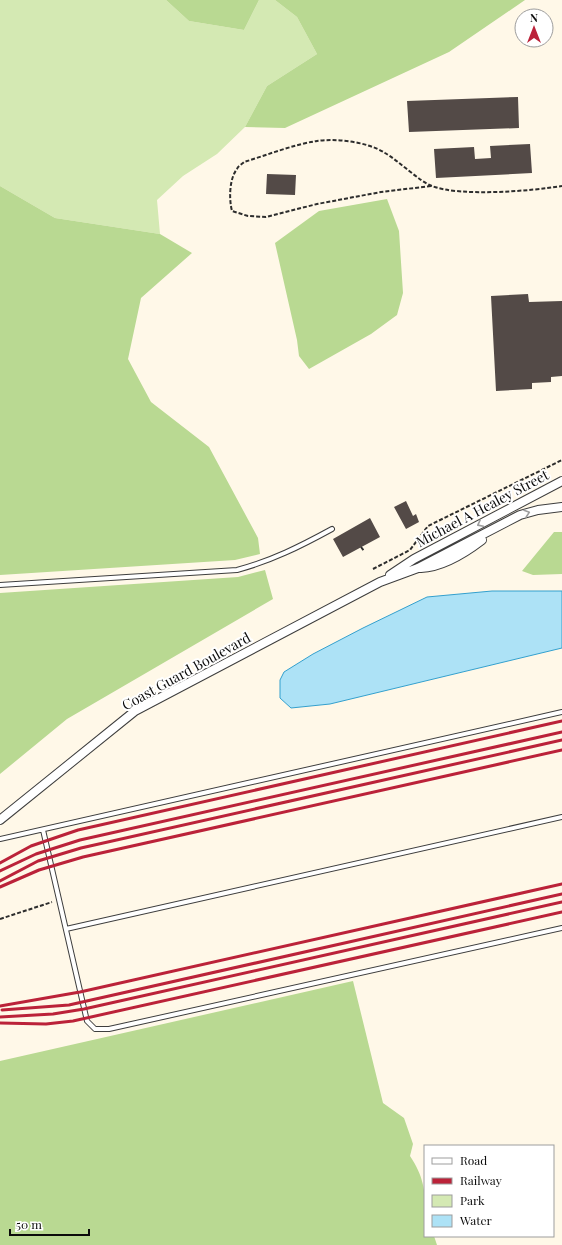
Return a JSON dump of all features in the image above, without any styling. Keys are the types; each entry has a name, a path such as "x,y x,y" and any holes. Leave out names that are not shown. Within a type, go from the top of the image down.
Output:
{"street":[{"name":"Michael A Healey Street","path":"414,559 562,481"},
{"name":"Coast Guard Boulevard","path":"380,582 418,568 530,512 562,507"},
{"name":"Coast Guard Boulevard","path":"0,820 135,711 380,582 414,559"}],"lane":[{"path":"0,585 237,570 263,563 287,553 332,529"},
{"path":"0,839 562,712"},
{"path":"66,929 562,817"},
{"path":"43,830 86,1021 90,1026 102,1030 562,928"}],"path":[{"path":"431,186 380,192 317,204 266,217 248,216 232,211 230,204 232,183 236,169 244,162 317,141 364,145 384,152 431,186 446,190 475,192 531,191 562,186"},
{"path":"373,569 410,550 428,526 562,460"},
{"path":"361,546 364,551"},
{"path":"0,919 59,900"}],"green space":[{"path":"0,0 166,0 189,21 244,30 259,0 275,0 297,17 317,54 267,86 245,127 217,154 183,176 157,200 160,234 55,218 0,186"},
{"path":"166,0 259,0 244,30 189,21"},
{"path":"275,0 525,0 449,52 285,128 245,127 267,86 317,54 297,17"},
{"path":"0,186 55,218 160,234 192,253 141,298 128,359 151,402 209,447 258,538 260,554 235,560 0,575"},
{"path":"387,199 399,231 403,293 397,315 371,334 309,369 299,356 297,340 275,243 319,211"},
{"path":"554,532 562,532 562,574 533,575 522,571"},
{"path":"265,570 273,599 67,719 0,774 0,593 238,577"},
{"path":"353,981 383,1103 404,1118 413,1144 410,1156 416,1166 424,1190 424,1237 434,1237 437,1245 0,1245 0,1061"}],"water":[{"path":"492,591 562,591 562,648 330,704 291,708 280,698 280,680 284,672 313,654 363,628 427,597"}],"building":[{"path":"518,97 519,128 409,132 407,101"},
{"path":"530,144 532,173 436,178 434,149 474,147 475,159 491,158 490,146"},
{"path":"267,174 296,175 295,195 266,194"},
{"path":"528,294 529,302 562,301 562,376 551,377 551,382 532,383 532,389 496,391 491,296"},
{"path":"406,501 413,516 416,514 419,522 406,529 394,507"},
{"path":"370,518 380,537 343,557 333,539"}],"railway":[{"path":"0,863 31,846 78,830 562,721"},
{"path":"0,871 36,854 80,840 562,732"},
{"path":"0,881 38,861 81,848 562,740"},
{"path":"0,887 39,870 83,857 562,750"},
{"path":"0,1006 80,992 562,884"},
{"path":"2,1010 69,1005 562,894"},
{"path":"0,1017 53,1014 84,1009 562,902"},
{"path":"0,1023 46,1024 73,1021 562,912"}]}
